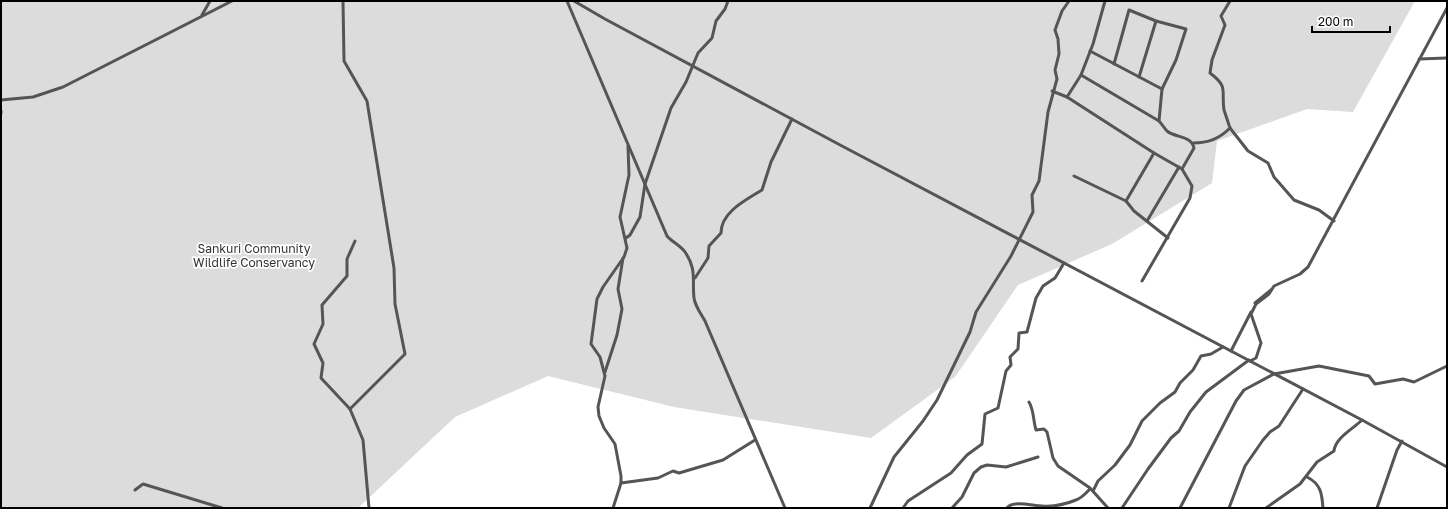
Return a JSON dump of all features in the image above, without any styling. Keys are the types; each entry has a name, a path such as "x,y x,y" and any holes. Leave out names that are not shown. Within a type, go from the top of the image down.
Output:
{"street":[{"path":"201,16 210,1"},
{"path":"1,100 33,97 58,90 232,1"},
{"path":"344,1 344,61 367,101 394,268 395,304 405,354 350,409"},
{"path":"567,1 667,236 686,252 695,278 694,299 696,305 705,321 785,508"},
{"path":"574,1 692,66 1402,441 1447,467"},
{"path":"626,238 630,235 640,217 645,184 671,108 698,53 712,38 716,21 725,9 728,1"},
{"path":"870,508 894,457 923,421 937,400 970,332 976,312 1011,256 1033,212 1032,195 1039,181 1052,91 1057,79 1054,70 1059,54 1058,39 1055,30 1062,11 1069,1"},
{"path":"1067,97 1081,75 1105,1"},
{"path":"1230,1 1221,16 1225,25 1212,60 1210,73 1217,78 1225,92 1224,108 1230,128 1248,150 1268,163 1274,177 1294,200 1319,210 1334,221"},
{"path":"1231,351 1257,301 1277,284 1303,272 1314,257 1447,8"},
{"path":"1114,64 1129,10 1156,21 1186,28 1176,60 1162,89 1159,120"},
{"path":"1139,77 1156,21"},
{"path":"1090,51 1162,89"},
{"path":"1419,59 1447,58"},
{"path":"1081,75 1159,120 1168,132 1193,143 1204,143 1213,140 1222,136 1230,128"},
{"path":"1052,91 1067,97 1180,168 1192,186 1190,198 1168,238 1142,280"},
{"path":"695,278 708,258 709,246 721,233 721,225 736,206 762,190 771,162 792,119"},
{"path":"1147,221 1194,148 1193,143"},
{"path":"613,508 621,483 615,444 604,428 599,416 598,408 604,387 605,374 617,335 622,308 618,290 627,248 626,238 620,217 629,175 628,145"},
{"path":"1126,202 1154,153"},
{"path":"1074,176 1126,202 1168,238"},
{"path":"355,241 348,259 347,276 322,305 323,324 314,344 323,363 321,378 350,409 364,443 369,508"},
{"path":"605,374 600,357 591,344 596,307 602,287 624,257"},
{"path":"903,508 908,501 951,473 967,455 982,444 986,414 998,408 1006,371 1011,365 1010,357 1018,349 1019,333 1027,332 1036,298 1043,286 1055,278 1064,263"},
{"path":"1122,508 1148,469 1171,438 1179,431 1190,412 1206,392 1249,360 1256,358 1261,343 1251,314 1256,304 1270,294 1272,288"},
{"path":"1007,508 1010,505 1015,504 1032,504 1041,506 1066,503 1079,499 1092,490 1098,481 1116,465 1130,445 1142,421 1160,403 1175,392 1180,383 1193,370 1201,356 1211,354 1223,347"},
{"path":"1180,508 1236,401 1244,390 1274,374 1319,366 1369,376 1375,384 1403,379 1414,382 1447,366"},
{"path":"1229,508 1245,466 1263,440 1270,432 1279,426 1303,389"},
{"path":"1029,402 1033,409 1033,419 1036,430 1044,429 1047,432 1053,458 1058,466 1092,490 1108,508"},
{"path":"1266,508 1298,486 1318,462 1334,451 1335,446 1339,441 1362,420"},
{"path":"621,483 658,478 673,471 679,473 723,460 755,440"},
{"path":"1377,508 1393,461 1402,441"},
{"path":"952,508 962,497 974,473 981,467 987,465 1006,467 1038,457"},
{"path":"1307,477 1320,486 1323,507 1319,508"},
{"path":"135,490 143,484 222,508"}],"green space":[{"name":"Sankuri Community Wildlife Conservancy","path":"1,1 1415,1 1353,112 1307,109 1217,141 1212,183 1112,244 1018,285 955,377 871,438 674,407 548,376 455,417 358,508 1,508"}]}
